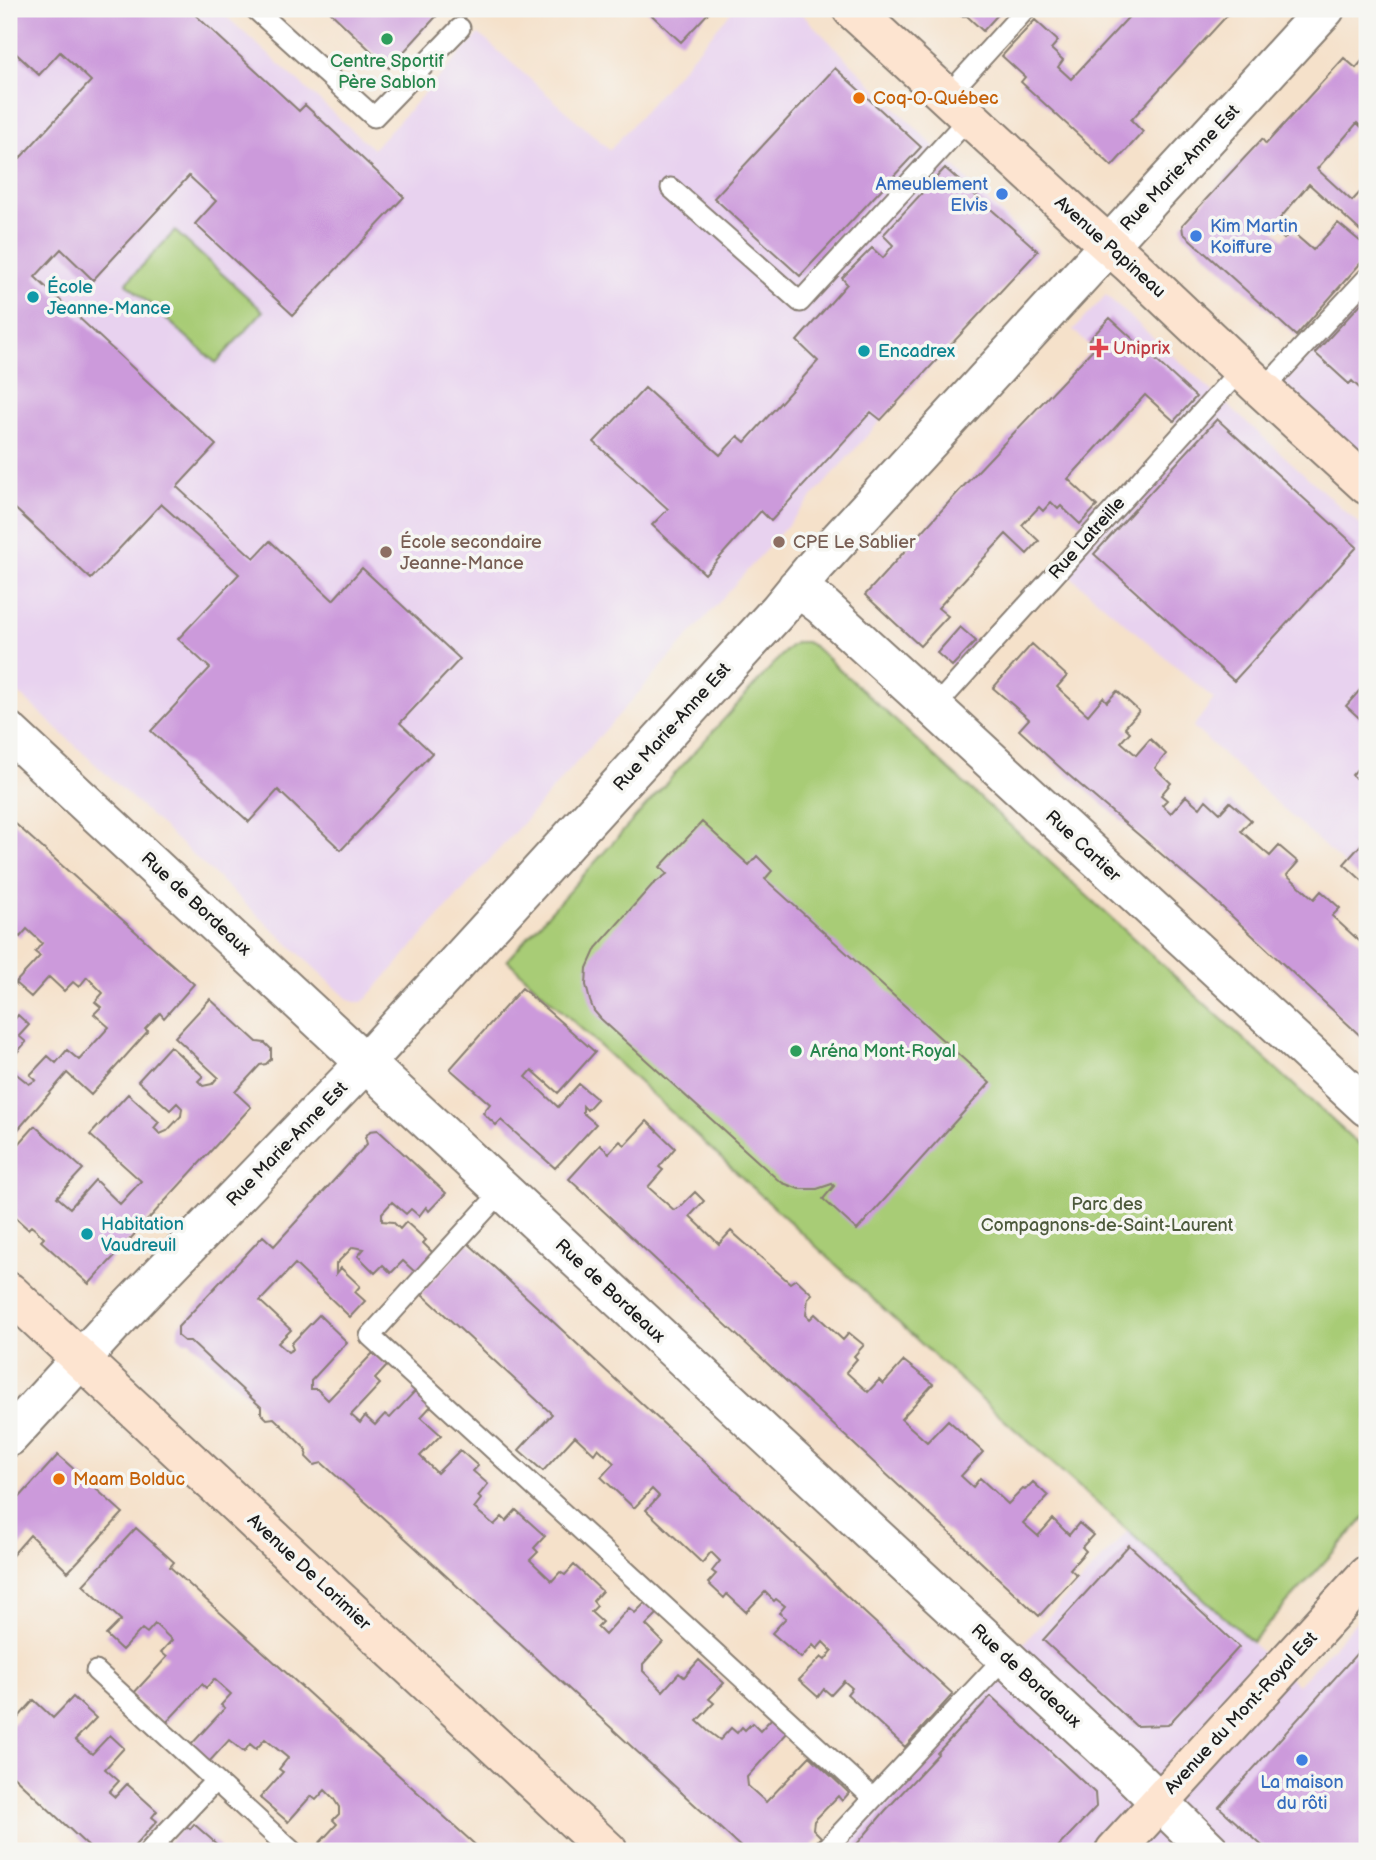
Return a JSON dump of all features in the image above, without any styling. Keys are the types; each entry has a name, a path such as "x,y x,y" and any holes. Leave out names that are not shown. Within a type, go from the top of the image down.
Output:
{"main road":[{"name":"Avenue Papineau","path":"852,9 1367,485"},
{"name":"Avenue De Lorimier","path":"9,1292 608,1851"},
{"name":"Avenue du Mont-Royal Est","path":"1115,1851 1367,1575"}],"street":[{"name":"Rue Marie-Anne Est","path":"9,1437 366,1062 752,640 843,535 1325,9"},
{"name":"Rue Cartier","path":"797,587 821,605 934,708 1367,1107"},
{"name":"Rue de Bordeaux","path":"9,732 1126,1769 1210,1851"}],"lane":[{"path":"255,9 374,117 460,28"},
{"path":"671,188 800,302 958,107 1026,9"},
{"name":"Rue Latreille","path":"934,708 1252,379 1367,278"},
{"path":"502,1191 370,1336 873,1798"},
{"path":"824,1851 1005,1657"},
{"path":"96,1671 292,1851"},
{"path":"149,1851 215,1781"}],"shaded area":[{"name":"École secondaire Jeanne-Mance","path":"9,9 218,9 373,149 479,34 610,150 734,9 797,9 1038,251 881,420 367,998 362,1002 355,1002 349,1000 9,684"},
{"path":"1367,279 1367,483 1263,390"},
{"path":"1106,295 1367,531 1367,885 1193,727 1214,699 1057,565 1180,428 1073,330"},
{"path":"1128,1531 1298,1685 1367,1610 1367,1851 829,1851"}],"green space":[{"path":"175,231 263,311 216,363 126,283"},
{"name":"Parc des Compagnons-de-Saint-Laurent","path":"797,642 806,642 815,647 1367,1152 1367,1515 1252,1642 982,1400 507,960 789,647"}],"building":[{"name":"École Jeanne-Mance","path":"9,9 189,9 299,111 305,105 404,197 293,315 195,224 216,201 189,176 93,280 61,249 35,277 216,445 177,487 249,554 254,558 270,541 333,600 362,568 460,659 400,723 432,753 341,850 278,790 249,822 151,731 210,668 178,639 239,574 161,504 91,579 9,503 9,170 91,81 60,52 39,75 9,47"},
{"name":"Centre Sportif Père Sablon","path":"327,9 443,9 389,68"},
{"path":"645,9 712,9 681,42"},
{"path":"955,9 1003,9 983,31 967,16 955,12"},
{"path":"1136,9 1233,9 1131,120 1143,132 1112,166 1021,82 1025,77 1002,56 1035,20 1058,41 1051,49 1063,60 1058,67 1071,79"},
{"path":"1367,55 1367,132 1357,123 1317,169 1352,201 1364,188 1367,191 1367,237 1309,184 1272,228 1284,239 1291,231 1313,250 1338,223 1367,247 1367,256 1296,336 1183,233 1182,225 1262,139 1266,144 1344,58 1356,68"},
{"path":"835,68 921,147 800,276 714,198"},
{"path":"945,168 1038,251 881,420 871,412 771,521 761,511 705,574 652,525 668,509 594,442 645,388 720,455 738,436 745,442 818,361 797,341 847,284 842,278 872,248 883,258 893,245 883,235"},
{"path":"1367,297 1367,395 1352,381 1349,384 1315,353"},
{"path":"1110,318 1196,397 1174,421 1145,395 1068,479 1097,506 1080,524 1061,506 1058,509 1051,502 1043,511 1039,507 1022,525 1039,541 1027,554 1006,534 938,608 948,616 920,646 865,595 1094,348 1087,342"},
{"path":"1217,419 1357,547 1234,681 1094,554"},
{"path":"960,627 976,641 952,666 937,653"},
{"path":"1032,644 1067,676 1057,687 1088,715 1103,697 1107,702 1117,691 1139,711 1125,727 1130,732 1121,742 1136,755 1150,739 1166,754 1155,768 1171,783 1161,795 1167,800 1162,805 1171,813 1186,796 1200,808 1206,800 1220,813 1230,802 1251,820 1241,831 1270,856 1279,846 1298,862 1287,875 1314,899 1321,891 1340,908 1332,916 1367,948 1367,1042 1208,894 1019,730 1029,719 993,688"},
{"path":"1367,682 1367,725 1346,706"},
{"path":"1367,758 1367,788 1352,775"},
{"path":"9,818 194,984 164,1018 160,1013 145,1029 148,1031 91,1095 67,1073 9,1140 9,1068 29,1084 36,1080 30,1075 48,1056 56,1063 67,1050 79,1060 109,1027 94,1014 101,1007 95,1002 103,993 87,977 79,987 73,982 64,991 49,977 31,997 15,983 40,956 35,952 42,943 27,929 20,937 14,932 9,939"},
{"name":"Aréna Mont-Royal","path":"702,822 749,865 757,856 772,871 765,879 990,1083 857,1230 823,1199 834,1186 832,1184 817,1189 799,1189 777,1179 601,1019 590,1001 586,985 587,968 596,948 652,885 667,874 660,867"},
{"path":"1367,838 1367,885 1344,864"},
{"path":"522,988 595,1052 558,1093 532,1070 526,1077 558,1107 579,1084 597,1099 587,1110 583,1106 583,1113 596,1124 555,1168 501,1120 496,1125 483,1113 490,1104 450,1069"},
{"path":"210,999 257,1042 265,1043 271,1049 271,1059 260,1065 235,1092 251,1107 89,1284 41,1241 44,1238 37,1231 31,1226 28,1229 9,1212 9,1155 35,1126 83,1169 57,1197 70,1208 95,1180 120,1204 141,1181 90,1135 128,1094 159,1122 154,1128 160,1134 167,1131 181,1116 182,1108 177,1103 170,1110 138,1081 170,1046 203,1076 198,1081 203,1086 212,1084 218,1077 175,1037"},
{"path":"18,1015 29,1025 19,1036 26,1042 13,1057 9,1054 9,1026"},
{"path":"647,1121 675,1148 659,1167 663,1170 648,1187 674,1210 695,1192 704,1201 690,1216 719,1244 731,1231 790,1283 796,1279 812,1294 808,1298 806,1315 810,1319 815,1314 843,1340 849,1333 864,1345 854,1356 857,1359 846,1372 868,1392 879,1380 883,1384 904,1361 933,1384 901,1419 927,1442 948,1420 983,1452 961,1476 973,1487 980,1478 1008,1504 1033,1482 1048,1496 1023,1523 1038,1536 1053,1519 1069,1535 1079,1523 1093,1535 1082,1547 1086,1551 1070,1569 1077,1575 1039,1616 569,1179 600,1145 609,1153 620,1141 625,1145"},
{"path":"378,1130 446,1193 429,1211 426,1207 419,1216 411,1209 406,1214 392,1202 382,1213 382,1221 393,1222 400,1229 406,1222 426,1240 423,1243 434,1254 416,1273 403,1261 391,1273 383,1265 375,1273 358,1256 364,1249 353,1247 336,1264 336,1274 341,1268 360,1286 355,1292 365,1301 350,1317 295,1264 260,1301 291,1330 278,1343 288,1352 293,1349 291,1344 319,1315 347,1342 311,1381 311,1389 317,1389 328,1400 373,1353 387,1366 375,1379 380,1384 351,1415 360,1423 365,1416 375,1425 385,1414 390,1418 416,1390 433,1404 421,1417 441,1435 420,1456 437,1473 460,1450 478,1466 473,1471 488,1484 478,1496 481,1499 474,1508 494,1525 502,1517 506,1521 516,1510 545,1536 534,1548 538,1552 530,1560 552,1581 560,1572 565,1575 574,1565 602,1591 593,1601 597,1606 591,1612 602,1622 597,1627 605,1635 629,1608 635,1613 646,1602 658,1613 646,1625 663,1642 643,1664 643,1671 663,1691 679,1673 684,1677 699,1660 724,1683 709,1699 714,1703 697,1721 708,1731 720,1740 731,1728 737,1733 742,1727 745,1730 752,1723 760,1731 772,1718 788,1732 747,1777 748,1786 766,1802 810,1756 849,1793 842,1801 838,1796 814,1821 813,1829 821,1837 808,1851 745,1851 322,1463 314,1465 306,1457 307,1450 274,1418 267,1419 261,1413 261,1407 190,1341 184,1341 178,1336 178,1327 263,1236 274,1246 367,1144 365,1137 370,1131"},
{"path":"468,1243 953,1694 905,1747 847,1694 852,1688 844,1681 831,1695 824,1689 818,1697 799,1680 821,1657 825,1660 832,1651 823,1642 817,1649 813,1645 801,1658 772,1633 786,1618 779,1613 785,1606 776,1599 774,1601 765,1592 746,1612 727,1594 724,1598 708,1583 716,1574 712,1571 720,1561 711,1552 702,1563 646,1510 659,1496 652,1489 634,1508 601,1477 614,1463 598,1448 594,1454 575,1436 543,1471 519,1450 552,1414 421,1293"},
{"path":"58,1455 123,1513 68,1572 30,1535 9,1559 9,1509"},
{"path":"136,1528 174,1562 170,1567 482,1851 385,1851 379,1845 373,1851 315,1851 313,1850 337,1824 333,1820 339,1814 339,1807 325,1790 316,1800 311,1796 288,1822 260,1798 283,1772 279,1769 288,1758 265,1739 256,1749 250,1744 244,1752 229,1740 208,1763 189,1747 225,1708 221,1705 231,1694 214,1679 206,1688 202,1684 165,1724 132,1695 167,1657 161,1652 172,1640 155,1624 147,1633 142,1629 122,1650 106,1635 121,1620 83,1585"},
{"path":"1129,1545 1239,1647 1168,1725 1136,1726 1043,1640"},
{"path":"1367,1642 1367,1851 1268,1851 1219,1807"},
{"path":"991,1696 1095,1793 1096,1807 1054,1851 851,1851 937,1753"},
{"path":"73,1697 96,1718 75,1740 92,1754 110,1735 124,1748 105,1769 119,1781 109,1792 115,1797 127,1784 157,1811 152,1817 157,1821 130,1851 93,1851 9,1772 9,1728 34,1700 53,1718"},
{"path":"194,1824 220,1847 216,1851 161,1851 185,1825 190,1829"}],"place":[{"name":"Centre Sportif Père Sablon","path":"387,39"},
{"name":"Coq-O-Québec","path":"859,98"},
{"name":"Ameublement Elvis","path":"1002,194"},
{"name":"Kim Martin Koiffure","path":"1196,236"},
{"name":"École Jeanne-Mance","path":"33,297"},
{"name":"Uniprix","path":"1099,348"},
{"name":"Encadrex","path":"864,351"},
{"name":"CPE Le Sablier","path":"779,542"},
{"name":"École secondaire Jeanne-Mance","path":"386,552"},
{"name":"Aréna Mont-Royal","path":"796,1051"},
{"name":"Habitation Vaudreuil","path":"87,1234"},
{"name":"Maam Bolduc","path":"59,1479"},
{"name":"La maison du rôti","path":"1302,1760"}]}
